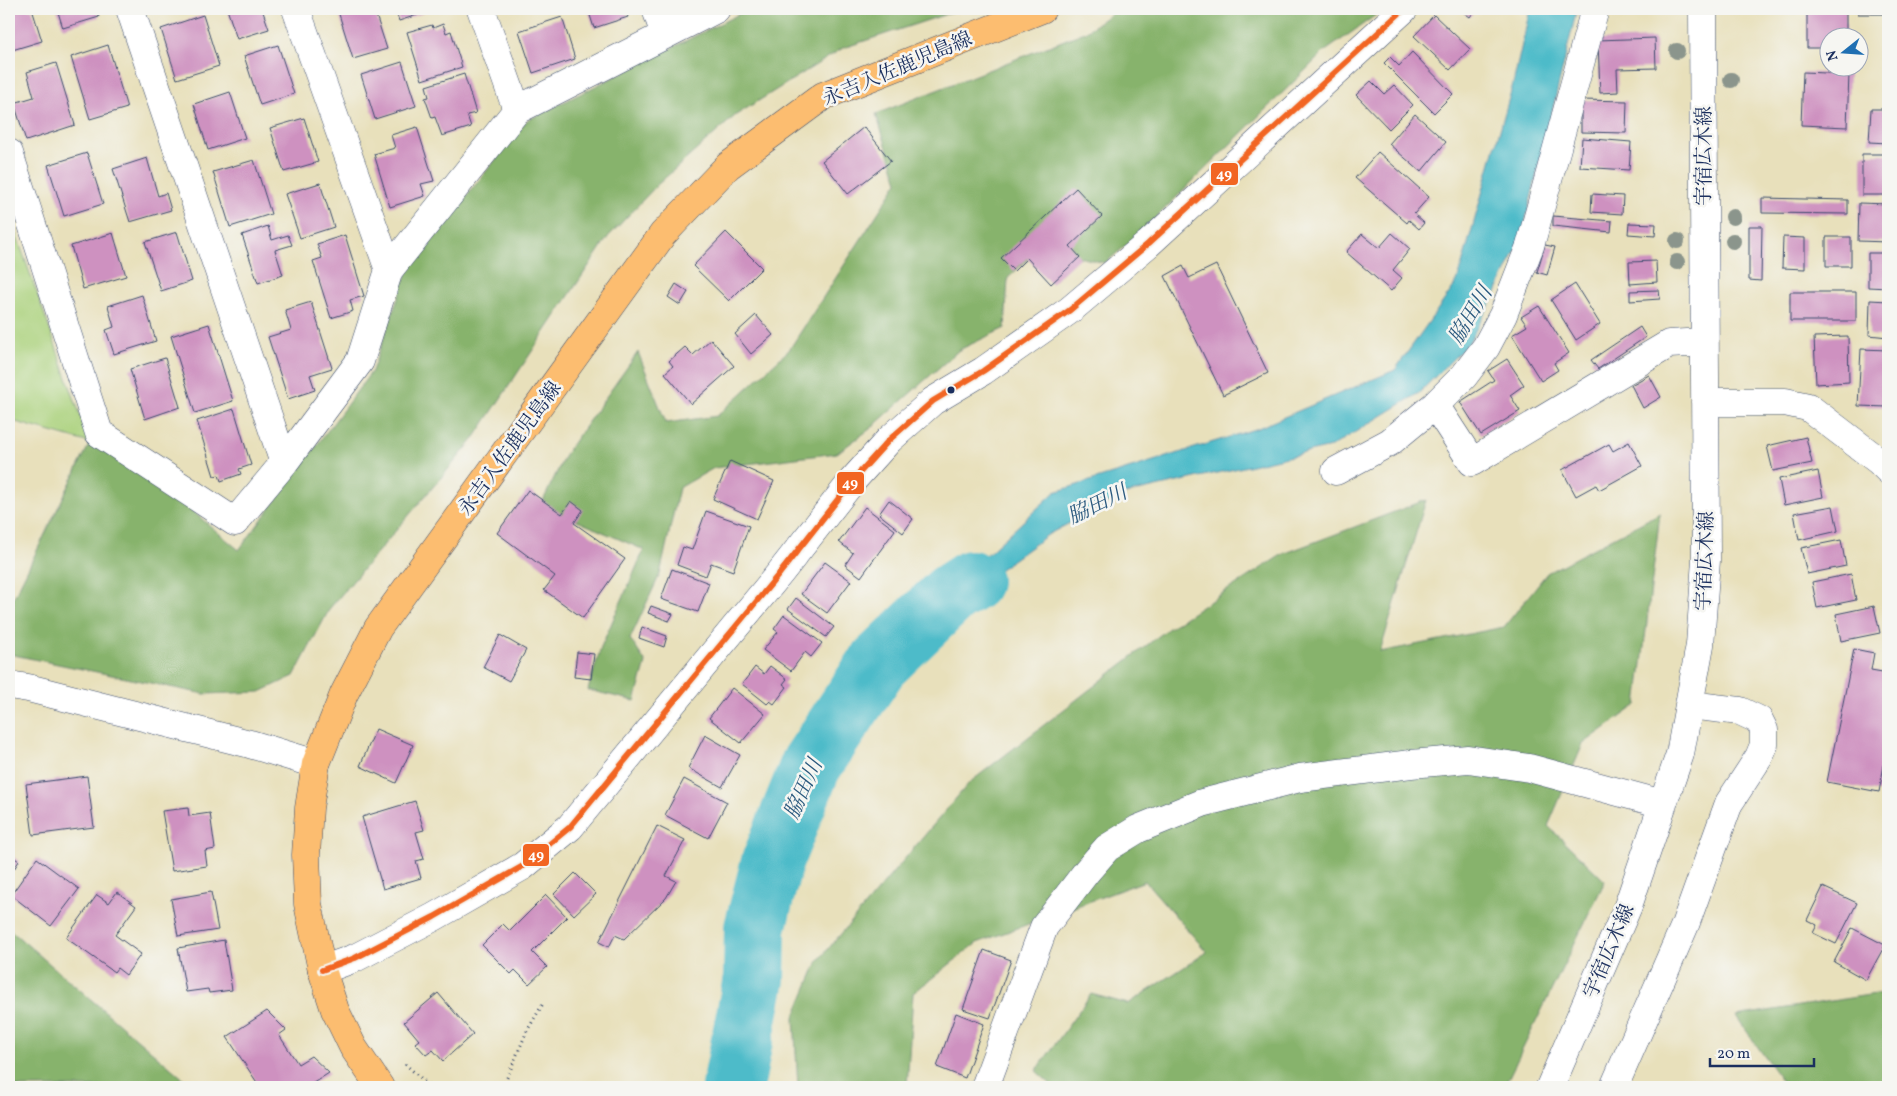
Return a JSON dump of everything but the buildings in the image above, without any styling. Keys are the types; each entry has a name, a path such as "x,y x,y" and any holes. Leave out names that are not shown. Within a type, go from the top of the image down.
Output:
{"main road":[{"name":"永吉入佐鹿児島線","path":"380,1087 353,1047 335,1010 322,970 308,904 306,855 309,808 316,764 344,694 378,628 662,234 728,166 823,96 1042,9"}],"street":[{"path":"130,9 284,463"},
{"path":"296,9 389,270"},
{"path":"481,9 517,110"},
{"path":"656,9 665,35"},
{"path":"9,153 99,433 235,522 284,463 360,361 389,270 517,110 716,9"},
{"path":"322,970 355,958 450,908 523,866 570,826 780,573 853,480 889,440 933,400 983,371 1070,310 1148,244 1404,9"},
{"path":"1336,471 1390,442 1435,406 1470,369 1486,347 1503,315 1530,246 1595,9"},
{"name":"宇宿広木線","path":"1550,1087 1628,906 1680,754 1700,645 1706,560 1703,9"},
{"path":"1435,406 1472,462 1669,344 1704,342"},
{"path":"1705,402 1785,402 1808,407 1879,461 1888,470"},
{"path":"9,685 28,688 250,744 316,764"},
{"path":"1614,1087 1685,925 1729,803 1760,757 1764,745 1764,730 1759,720 1740,711 1689,705"},
{"path":"985,1087 1044,927 1086,871 1107,848 1138,829 1202,803 1300,778 1468,759 1529,768 1663,804"}],"path":[{"path":"503,1087 527,1031 544,1002"},
{"path":"400,1057 406,1065 431,1087"}],"green space":[{"path":"749,9 962,9 843,48 736,115 657,185 608,237 473,440 330,608 294,676 260,692 204,694 9,654 9,598 14,597 90,443 143,470 239,550 372,371 408,270 526,121"},
{"path":"1118,9 1376,9 1376,15 1324,52 1136,237 1105,263 1040,248 1008,278 1005,328 959,350 870,429 837,453 714,468 679,488 660,574 630,639 646,663 635,701 588,690 601,647 644,550 541,505 566,453 638,352 666,423 717,416 789,350 898,182 876,114 1085,32"},
{"path":"9,214 90,443 9,420"},
{"path":"1426,500 1380,652 1504,627 1547,573 1660,513 1637,705 1583,744 1548,826 1605,881 1504,1087 1054,1087 1036,1071 1091,994 1128,1004 1207,952 1145,881 977,943 913,993 907,1087 798,1087 794,1018 818,961 969,783 1169,628 1283,554"},
{"path":"9,929 193,1087 9,1087"},
{"path":"1888,992 1888,1087 1786,1087 1736,1016"}],"water":[{"path":"1530,9 1577,9 1521,239 1496,293 1468,344 1419,393 1331,447 1125,494 1049,534 868,664 1055,492 1258,428 1395,370 1457,282 1513,84"}],"waterway":[{"name":"脇田川","path":"733,1087 754,979 755,928 772,862 811,765 878,664 951,594 971,581"}],"transit line":[{"name":"49","path":"322,970 355,958 434,917 523,866 570,827 780,573 853,480 889,440 933,401 983,371 1070,310 1148,244 1404,9"}]}
